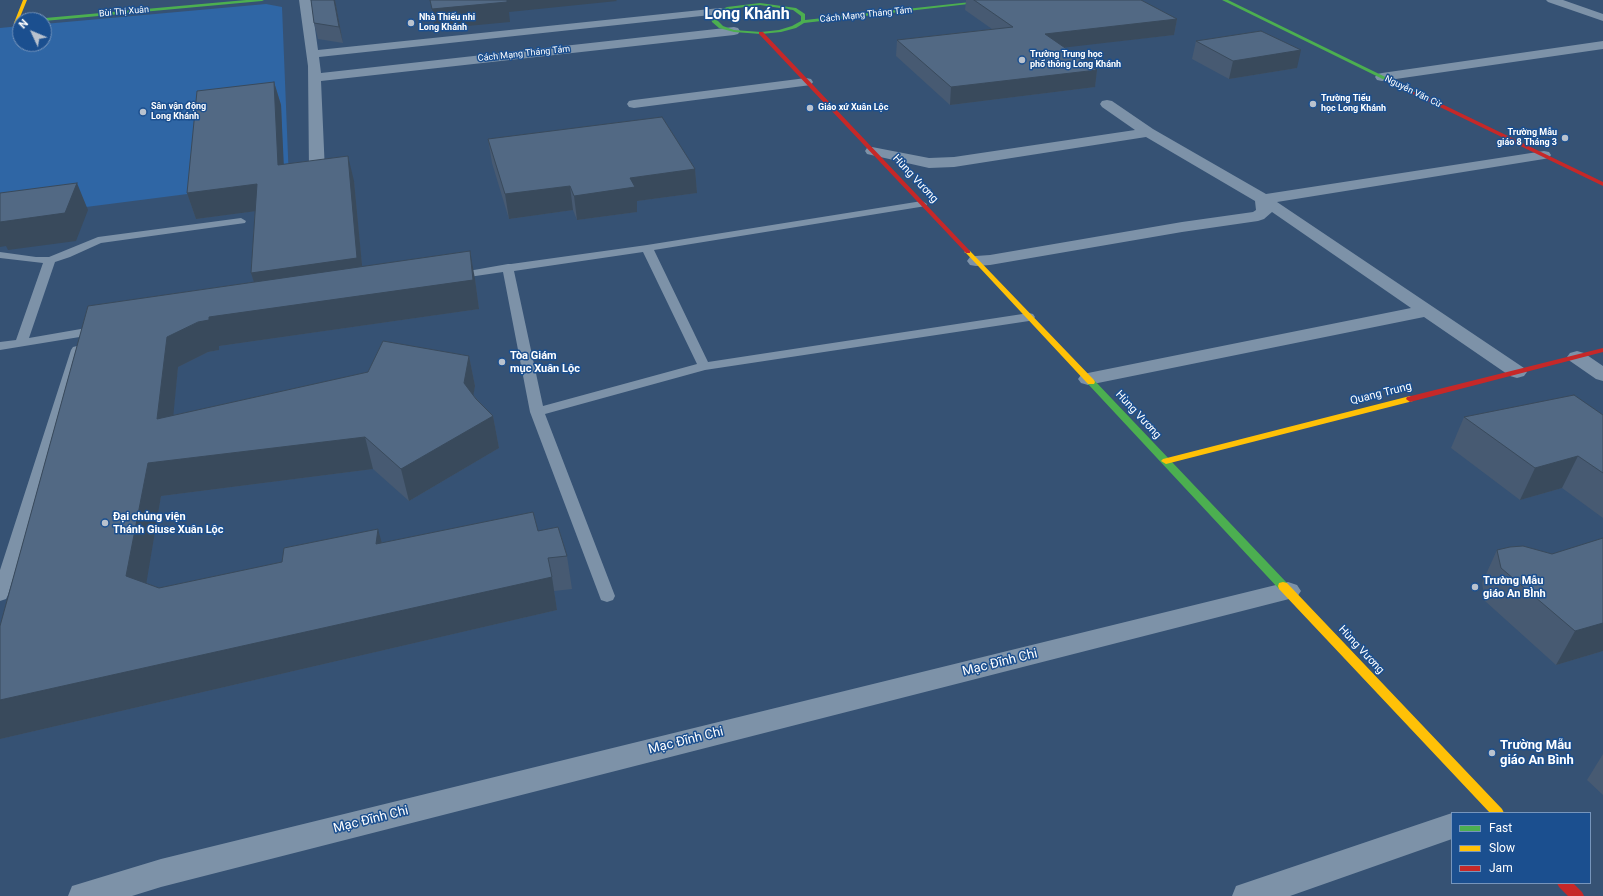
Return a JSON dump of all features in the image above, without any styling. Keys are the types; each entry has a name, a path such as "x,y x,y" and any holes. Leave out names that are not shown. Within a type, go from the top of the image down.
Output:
{"street":[{"path":"19,12 25,0"},
{"name":"Bùi Thị Xuân","path":"52,18 262,0"},
{"path":"304,0 313,66 317,172"},
{"name":"Cách Mạng Tháng Tám","path":"313,66 734,31 761,33 779,31 794,27 803,22 1001,0"},
{"name":"Nguyễn Văn Cừ","path":"1224,0 1544,155 1601,181"},
{"path":"1552,0 1603,18"},
{"name":"Cách Mạng Tháng Tám","path":"313,66 717,16 738,3 760,4 794,9 809,8"},
{"path":"794,9 803,15 803,22"},
{"path":"717,16 724,28 734,31"},
{"name":"Hùng Vương","path":"761,33 1495,812"},
{"path":"1382,77 1603,45"},
{"path":"634,104 806,82"},
{"path":"1107,104 1148,132 1263,199 1517,372"},
{"path":"872,151 929,163 954,162 1148,132"},
{"path":"1263,199 1544,155"},
{"path":"976,261 990,260 1182,227 1258,216 1264,212 1265,208 1263,199"},
{"path":"1088,380 1428,311"},
{"name":"Quang Trung","path":"1166,462 1603,350"},
{"path":"1577,357 1603,375"},
{"name":"Mạc Đĩnh Chi","path":"84,896 161,873 1288,591"},
{"path":"1248,896 1451,826"},
{"path":"1565,884 1577,896"}],"lane":[{"path":"445,277 647,248 922,204"},
{"path":"0,255 36,260 50,260 66,255 98,240 241,221"},
{"path":"647,248 704,366"},
{"path":"21,342 50,260"},
{"path":"508,267 537,412 607,596"},
{"path":"537,412 704,366 1029,317"},
{"path":"0,346 106,329"},
{"path":"0,595 82,333"}],"shaded area":[{"name":"Sân vận động Long Khánh","path":"266,4 282,7 289,181 0,218 0,28 12,27 12,52 52,52 52,23"}],"building":[{"path":"311,0 334,0 339,27 314,23"},
{"path":"430,0 507,0 507,2 432,9"},
{"path":"974,0 1141,0 1177,19 1045,34 1097,70 951,87 897,40 1013,27"},
{"path":"1261,31 1301,50 1233,61 1196,41"},
{"path":"274,82 278,165 348,156 357,258 251,273 257,184 187,193 197,91"},
{"path":"662,117 695,169 630,178 635,187 574,196 570,186 505,194 488,139"},
{"path":"77,183 65,213 0,222 0,193"},
{"path":"470,251 473,280 209,317 209,320 198,322 167,337 157,419 368,372 383,341 469,356 464,383 476,399 493,416 401,469 365,437 148,463 126,576 159,588 282,562 284,548 378,529 376,544 533,512 538,531 558,527 567,556 548,558 552,577 0,700 0,626 88,306"},
{"path":"1574,395 1603,415 1603,473 1578,456 1535,468 1464,417"},
{"path":"1603,538 1603,623 1575,631 1501,568 1497,550 1523,546 1552,554"}],"traffic: fast":[{"path":"52,18 262,0"},
{"path":"803,22 1001,0"},
{"path":"1224,0 1415,93"},
{"path":"760,4 794,9 803,15 803,22 794,27 779,31 761,33 734,31 721,27 714,21 713,18 716,14 729,8 760,4"},
{"path":"1091,382 1283,586"}],"traffic: slow":[{"path":"20,12 25,0"},
{"path":"968,252 1091,382"},
{"path":"1166,461 1410,399"},
{"path":"1283,586 1497,812"}],"traffic: jam":[{"path":"761,33 968,252"},
{"path":"1415,93 1603,184"},
{"path":"1410,399 1603,350"},
{"path":"1565,884 1577,896"}],"place":[{"name":"Nhà Thiếu nhi Long Khánh","path":"411,23"},
{"name":"Trường Trung học phổ thông Long Khánh","path":"1022,60"},
{"name":"Trường Tiểu học Long Khánh","path":"1313,104"},
{"name":"Giáo xứ Xuân Lộc","path":"810,108"},
{"name":"Sân vận động Long Khánh","path":"143,112"},
{"name":"Trường Mẫu giáo 8 Tháng 3","path":"1565,138"},
{"name":"Tòa Giám mục Xuân Lộc","path":"502,362"},
{"name":"Đại chủng viện Thánh Giuse Xuân Lộc","path":"105,523"},
{"name":"Trường Mẫu giáo An BÌnh","path":"1475,587"},
{"name":"Trường Mẫu giáo An Bình","path":"1492,753"}],"district":[{"name":"Long Khánh","path":"747,15"}]}
